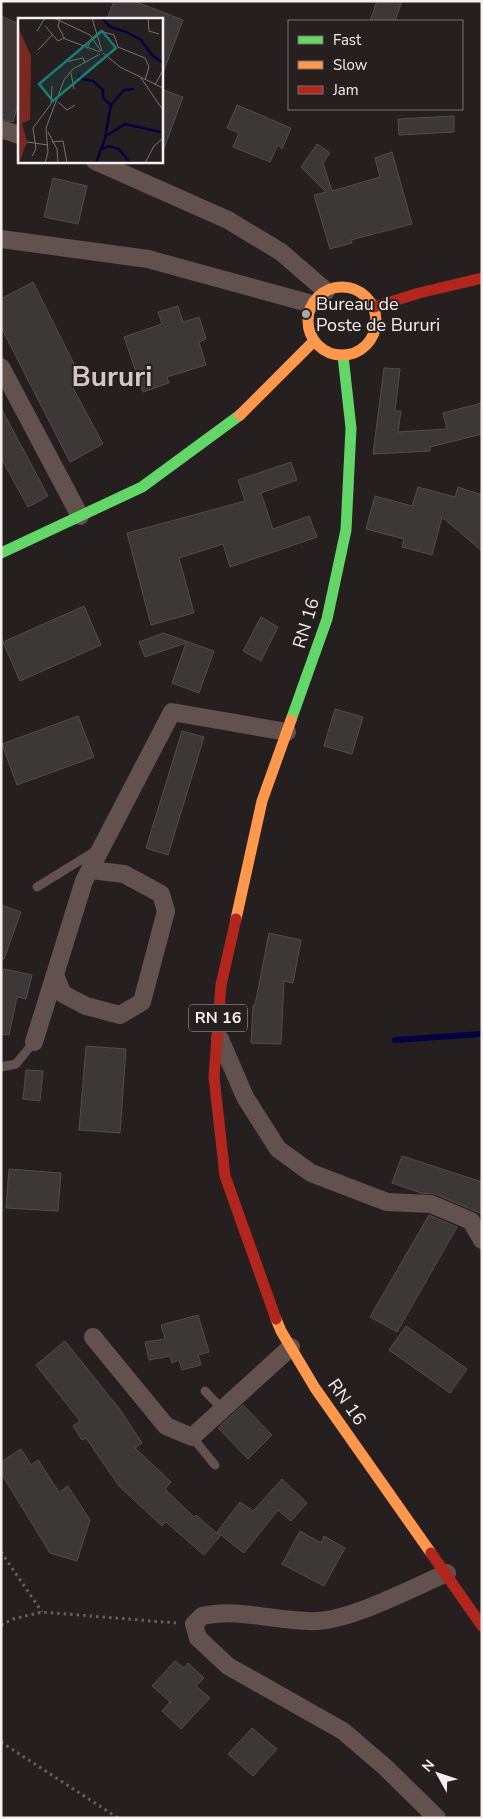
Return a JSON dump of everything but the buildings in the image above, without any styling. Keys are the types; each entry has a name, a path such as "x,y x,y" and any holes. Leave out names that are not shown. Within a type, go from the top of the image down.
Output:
{"main road":[{"path":"374,307 419,293 482,278"},
{"path":"337,287 348,287 368,298 374,307 376,324 371,340 354,354 343,356 332,354 314,341 308,323 312,304 326,291 337,287"},
{"path":"1,553 142,487 238,418 314,341"},
{"name":"RN 16","path":"343,356 351,428 346,530 327,619 262,802 221,985 216,1030 214,1076 225,1176 258,1272 281,1331 315,1388 447,1573 482,1626"}],"street":[{"path":"1,129 18,135"},
{"path":"97,162 228,220 281,252 326,291"},
{"path":"1,239 148,258 312,304"},
{"path":"1,367 80,516"},
{"path":"34,1042 84,881 172,712 287,732"},
{"path":"55,976 63,994 86,1006 120,1015 142,1002 166,911 161,894 124,874 91,870"},
{"path":"216,1030 245,1097 278,1149 311,1173 387,1202 431,1204 471,1221 482,1240"},
{"path":"93,1337 166,1426 192,1437 291,1347"},
{"path":"436,1818 385,1766 344,1731 228,1666 198,1638 195,1634 194,1624 202,1616 228,1613 285,1621 319,1621 364,1609 447,1573"}],"lane":[{"path":"37,887 103,846"},
{"path":"1,1067 16,1064 34,1042"},
{"path":"206,1391 222,1410"},
{"path":"192,1437 215,1466"}],"path":[{"path":"1,1552 42,1612"},
{"path":"1,1625 13,1619 42,1612 194,1624"},
{"path":"1,1742 118,1818"}],"waterway":[{"path":"395,1040 482,1034"}],"traffic: fast":[{"path":"291,720 327,619 346,530 351,428 343,356"},
{"path":"1,553 142,487 240,415"}],"traffic: slow":[{"path":"349,287 361,293 370,302 376,314 376,321 374,334 366,345 349,355 335,355 318,345 310,334 308,314 318,297 329,289 349,287"},
{"path":"240,415 314,341"},
{"path":"236,919 262,801 291,720"},
{"path":"276,1319 281,1331 315,1388 431,1553"}],"traffic: jam":[{"path":"374,307 419,293 482,278"},
{"path":"236,919 221,985 214,1077 225,1176 276,1319"},
{"path":"431,1553 482,1626"}],"place":[{"name":"Bureau de Poste de Bururi","path":"306,314"}],"district":[{"name":"Bururi","path":"112,377"}]}
